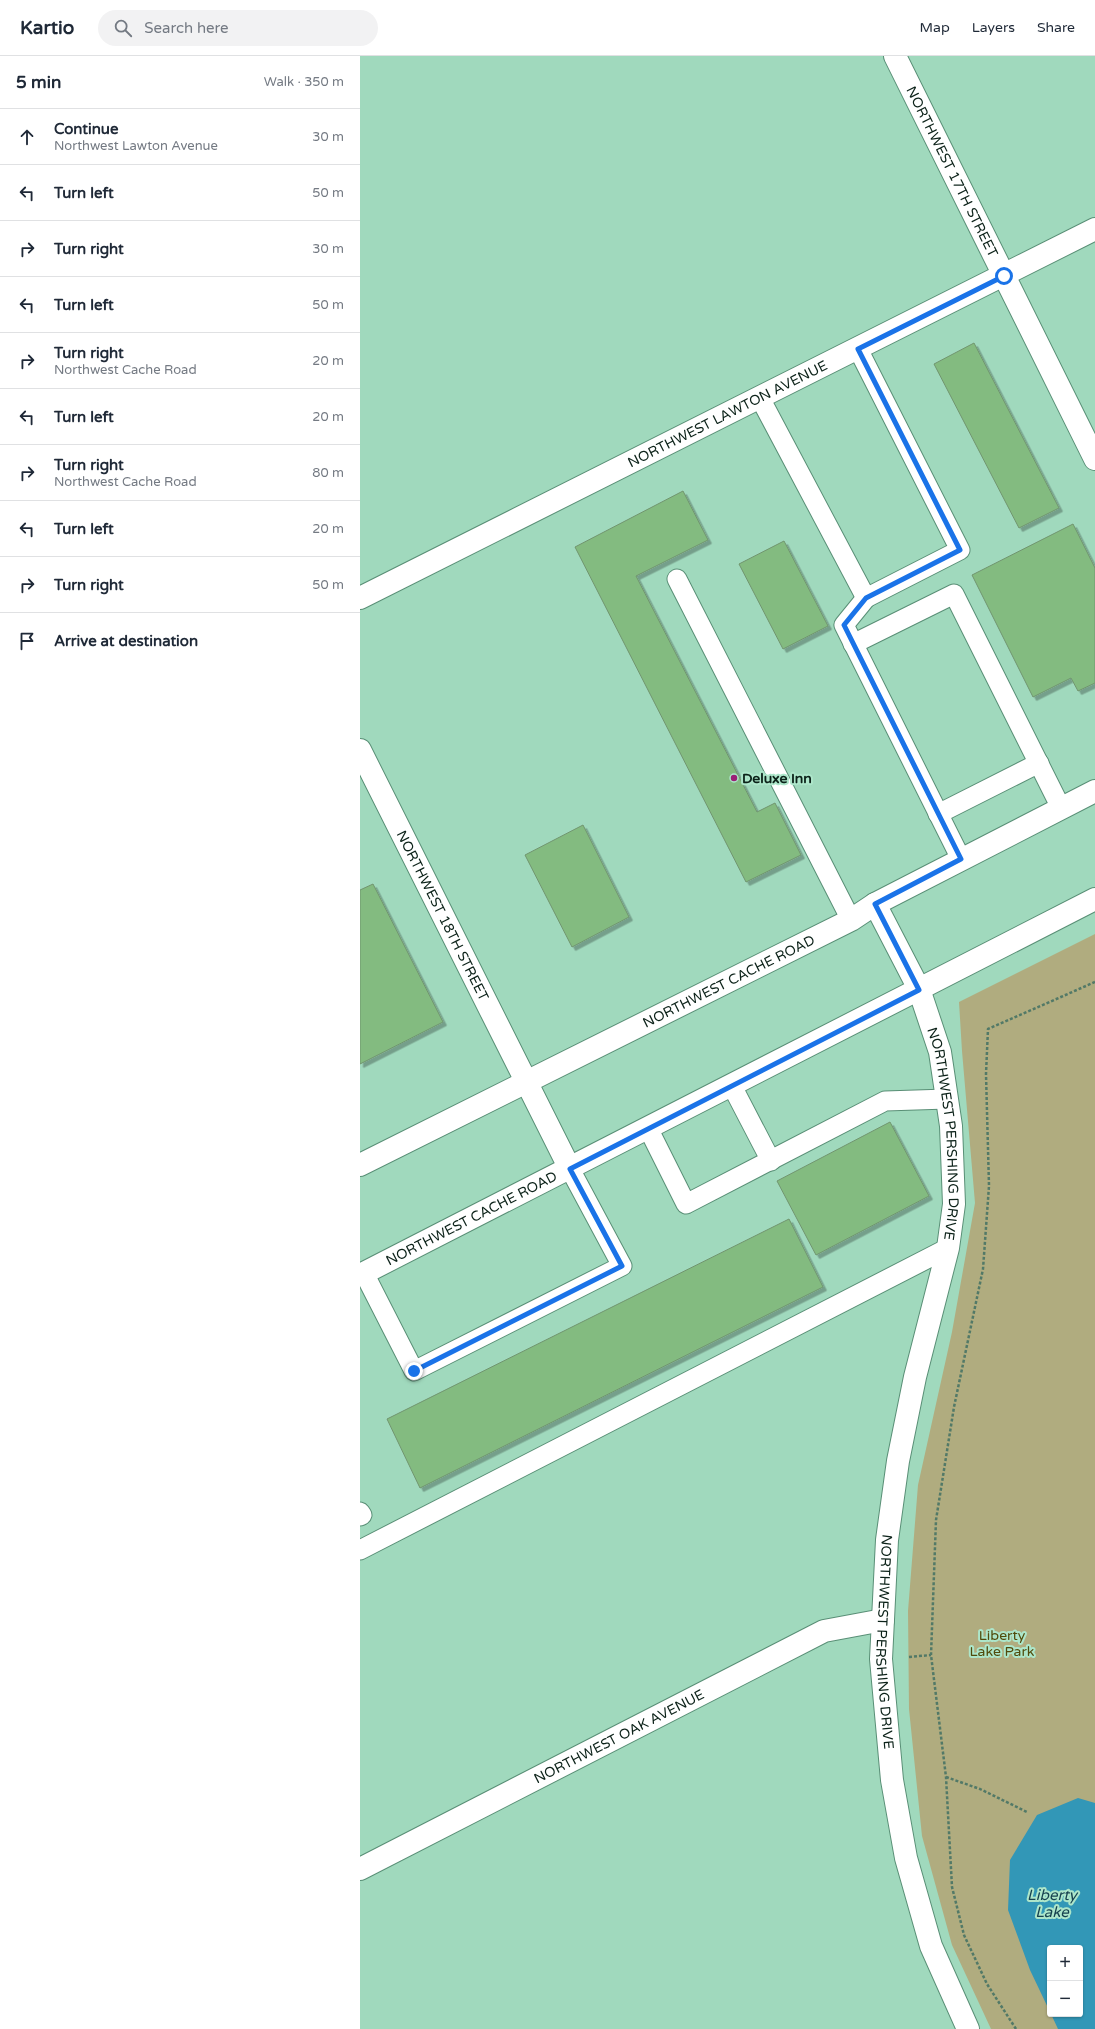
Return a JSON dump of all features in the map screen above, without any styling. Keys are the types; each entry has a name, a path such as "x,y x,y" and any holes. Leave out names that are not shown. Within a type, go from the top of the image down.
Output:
{"street":[{"name":"NORTHWEST 17TH STREET","path":"895,56 1095,459"},
{"name":"NORTHWEST LAWTON AVENUE","path":"360,598 1095,229"},
{"name":"NORTHWEST 18TH STREET","path":"360,750 570,1169"},
{"name":"NORTHWEST CACHE ROAD","path":"360,1165 851,920 875,904 1095,791"},
{"name":"NORTHWEST CACHE ROAD","path":"362,1274 570,1169 1095,899"},
{"name":"NORTHWEST PERSHING DRIVE","path":"875,904 919,990 940,1052 951,1126 954,1204 948,1248 915,1377 898,1461 888,1540 882,1620 881,1659 892,1780 906,1858 931,1946 968,2029"},
{"name":"NORTHWEST OAK AVENUE","path":"360,1869 824,1631 882,1620"}],"lane":[{"path":"858,349 960,550 866,598 844,625 961,859"},
{"path":"760,398 866,598"},
{"path":"677,579 851,920"},
{"path":"853,644 954,594 1062,808"},
{"path":"938,814 1039,763"},
{"path":"732,1086 771,1161"},
{"path":"648,1128 686,1204 885,1101 947,1099"},
{"path":"362,1274 414,1371 622,1266 570,1169"},
{"path":"360,1550 948,1248"},
{"path":"360,1512 362,1515 360,1516"}],"path":[{"path":"1016,2029 987,1984 964,1935 952,1887 946,1777 931,1656 936,1520 954,1407 983,1269 989,1186 986,1074 988,1029 1095,982"},
{"path":"946,1777 980,1789 1027,1812"}],"green space":[{"name":"Liberty Lake Park","path":"1095,934 1095,2029 991,2029 952,1945 922,1836 909,1709 908,1611 918,1485 952,1332 975,1203 959,1002"}],"water":[{"name":"Liberty Lake","path":"1078,1798 1095,1803 1095,2029 1058,2029 1052,2017 1083,2017 1083,1945 1047,1945 1047,2006 1030,1970 1008,1910 1010,1860 1037,1815"}],"building":[{"path":"974,343 1059,508 1019,528 934,364"},
{"path":"683,491 708,540 636,576 757,812 775,803 801,855 746,882 575,547"},
{"path":"1073,524 1095,568 1095,683 1078,691 1071,678 1033,697 972,575"},
{"path":"784,541 828,626 783,649 739,564"},
{"path":"583,825 629,917 572,947 525,855"},
{"path":"373,884 443,1022 360,1064 360,890"},
{"path":"890,1122 929,1196 816,1255 777,1181"},
{"path":"789,1219 823,1287 420,1488 387,1419"}],"place":[{"name":"Deluxe Inn","path":"734,778"}],"route":[{"path":"414,1371 622,1266 570,1169 919,990 875,904 961,859 844,625 866,598 960,550 858,349 1004,276"}]}
